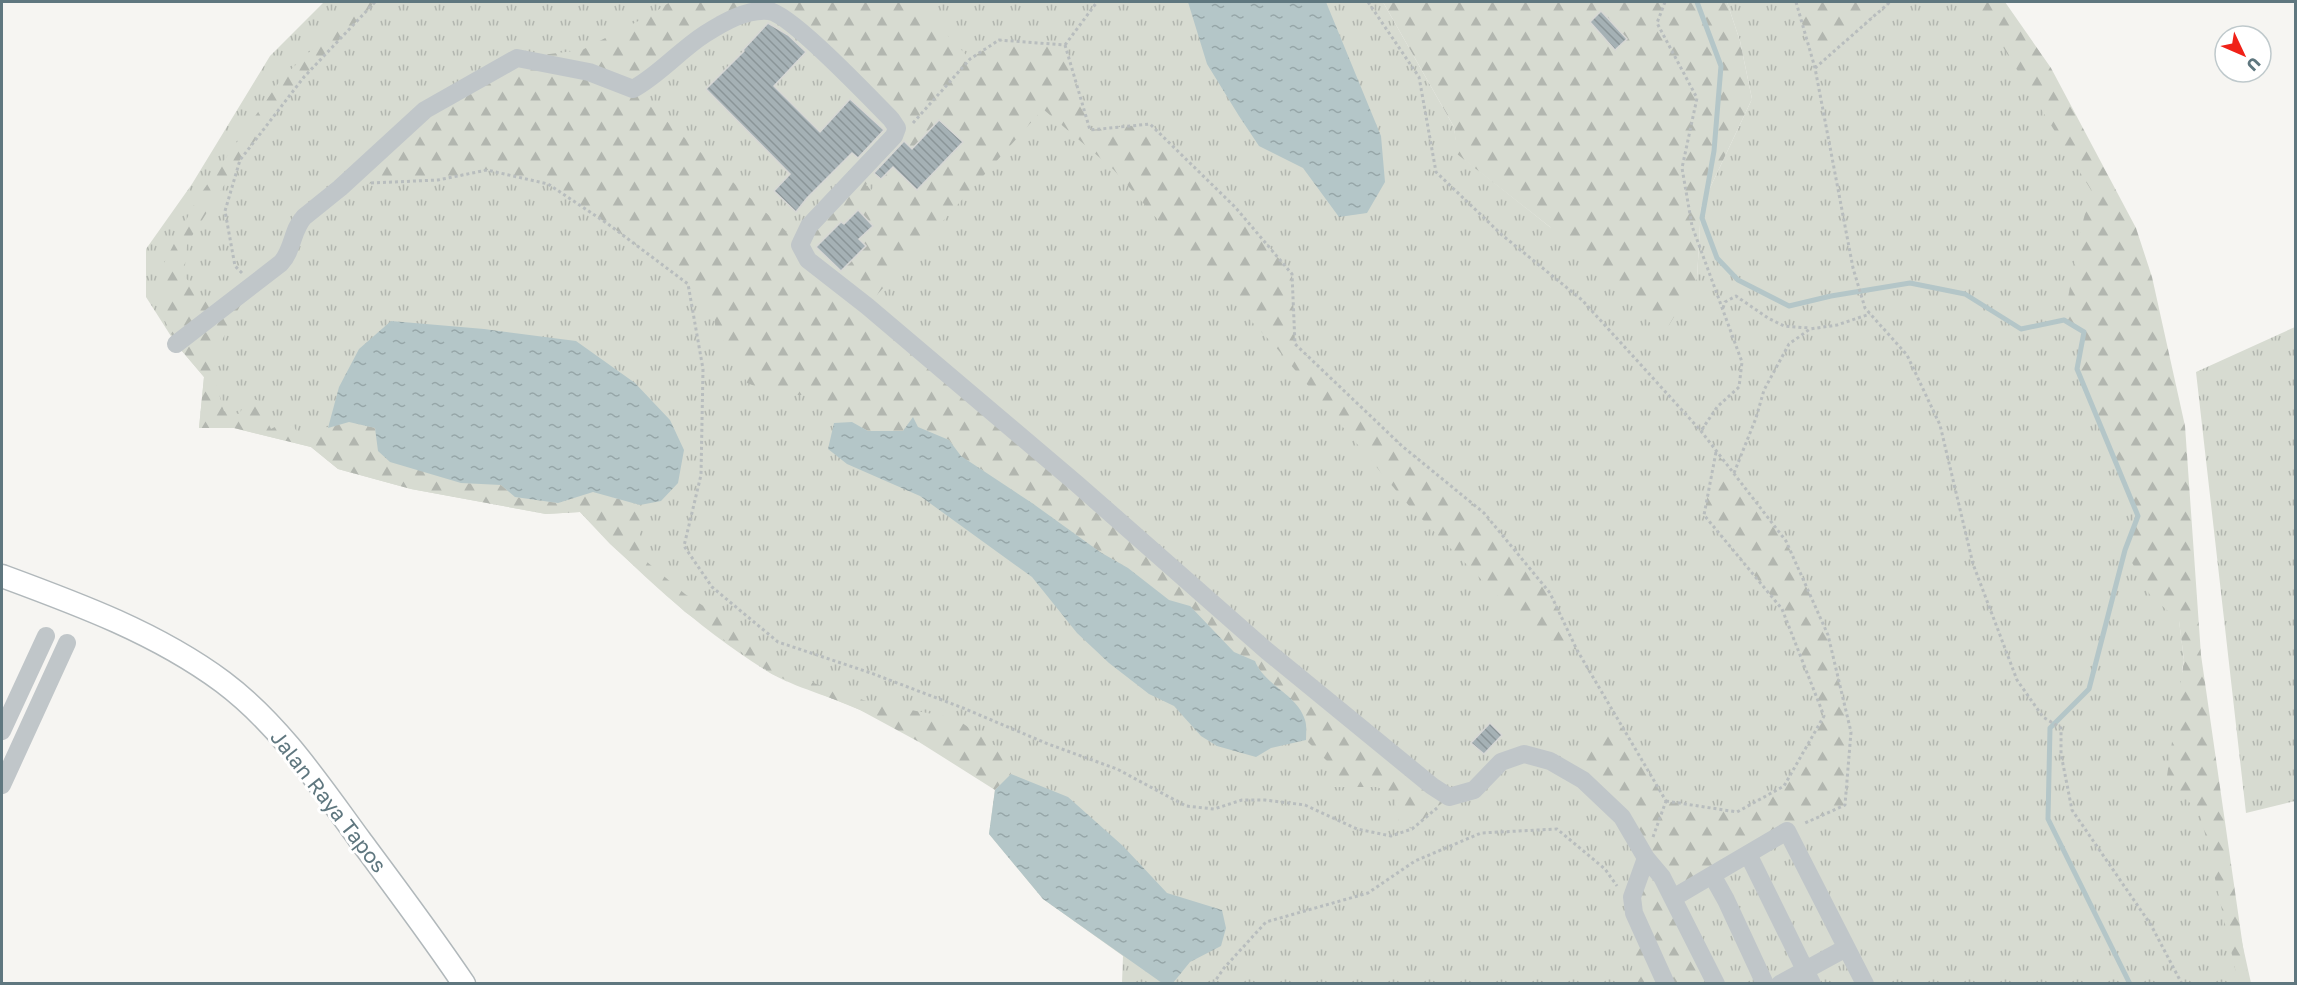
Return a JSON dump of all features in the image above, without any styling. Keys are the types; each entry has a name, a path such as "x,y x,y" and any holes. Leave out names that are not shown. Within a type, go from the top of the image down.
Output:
{"main road":[{"name":"Jalan Raya Tapos","path":"2,576 83,605 167,647 223,682 268,722 303,763 464,984"}],"street":[{"path":"176,344 286,258 299,222 340,188 424,110 517,58 589,72 633,89 704,34 748,12 770,11 782,16 799,30 891,119 897,128 894,136 809,226 800,245 808,260 867,306 1077,484 1267,651 1432,786 1449,797 1474,790 1501,762 1524,754 1550,761 1583,780 1622,817 1646,858 1662,877 1716,984"},
{"path":"2,731 46,636"},
{"path":"2,785 67,643"},
{"path":"1673,898 1787,831 1865,984"},
{"path":"1748,854 1808,976"},
{"path":"1646,858 1632,897 1634,913 1666,984"},
{"path":"1712,875 1765,984"},
{"path":"1780,984 1808,976 1846,948"}],"path":[{"path":"252,283 235,266 225,211 240,160 304,77 375,2"},
{"path":"1065,45 1097,2"},
{"path":"1368,2 1419,78 1436,172 1502,235 1582,300 1701,431 1786,541 1828,635 1851,732 1845,805 1787,831"},
{"path":"1665,2 1657,23 1697,98 1682,168 1692,226 1742,362 1739,387 1717,407 1701,431"},
{"path":"1796,2 1815,68 1853,268 1865,308 1907,355 1940,425 1973,564 2017,680 2043,717 2061,728 2061,754 2072,810 2151,925 2182,984"},
{"path":"1815,68 1890,2"},
{"path":"897,128 915,122 970,59 999,40 1065,45"},
{"path":"1065,45 1090,130 1150,124 1234,207 1292,274 1295,344 1402,446 1484,513 1550,593 1577,650 1666,801 1646,858"},
{"path":"371,183 438,180 487,170 548,184 608,224 688,284 703,369 700,475 684,546 712,587 778,642 871,673 1117,769 1186,806 1214,809 1242,800 1265,800 1305,805 1357,829 1391,836 1412,829 1449,797"},
{"path":"1722,310 1725,302 1736,296 1784,326 1810,328 1837,326 1870,314"},
{"path":"1734,473 1756,418 1764,390 1777,364 1789,344 1810,328"},
{"path":"1666,801 1737,812 1784,786 1824,716 1782,609 1704,514 1716,452"},
{"path":"1213,984 1224,968 1266,922 1368,892 1415,861 1480,833 1557,829 1605,869 1634,913"}],"green space":[{"path":"324,2 1383,2 1454,127 1458,154 1550,227 1697,279 1701,207 1752,99 1740,41 1727,2 1998,2 2114,225 2084,332 2131,500 2179,620 2184,660 2182,670 2251,983 1122,983 1123,956 1043,899 989,834 995,789 876,717 780,678 744,656 670,599 580,512 546,514 411,489 338,469 311,447 234,428 199,428 204,377 176,344 146,297 146,249 192,184 270,56"},
{"path":"362,2 375,2 304,77 240,160 187,244 184,276 216,312 252,283 210,363 224,411 239,414 249,398 257,400 271,429 290,419 298,434 349,422 375,428 378,451 461,483 501,485 515,497 558,503 593,492 640,505 640,556 685,594 742,631 793,676 872,703 955,718 1001,750 1011,774 995,790 919,742 860,710 772,674 685,612 610,544 580,512 546,514 411,489 338,469 311,447 234,428 199,428 204,377 176,344 165,321 160,271 197,199 282,78"},
{"path":"670,2 916,2 970,59 999,40 1065,45 1090,130 1150,124 1235,207 1292,274 1295,344 1402,446 1484,513 1550,593 1577,650 1535,634 1410,507 1274,345 1198,265 1113,169 1043,109 867,306 1449,797 1412,829 1399,822 1394,795 1377,787 1331,787 1327,761 1306,740 1305,720 1295,703 1266,677 1255,661 1234,652 1190,606 1169,600 1128,568 1100,552 961,456 949,440 918,427 912,418 903,431 868,431 852,422 834,423 816,395 777,395 747,383 736,351 716,335 713,303 608,224 548,184 487,170 438,180 360,184 340,188 425,110 517,58 582,50 652,14","holes":["748,12 799,30 897,131 800,244 633,90","939,120 963,142 942,165 918,143","901,138 935,171 917,190 883,157","880,170 885,175 871,190 866,185","841,222 866,246 841,271 816,247"]},
{"path":"1383,2 1727,2 1740,41 1752,99 1701,207 1697,279 1663,335 1550,227 1457,154 1454,127"},
{"path":"1796,2 1890,2 1815,68"},
{"path":"1980,2 2005,2 2051,68 2136,228 2152,277 2185,426 2201,655 2248,982 2236,973 2201,816 2167,776 2184,660 2179,621 2150,595 2125,550 2138,516 2077,369 2083,332 2064,320 2079,237 2091,190 1979,8"},
{"path":"2295,327 2295,801 2246,813 2196,372"},
{"path":"1716,452 1786,541 1828,635 1851,732 1845,805 1787,831 1673,898 1716,983 1632,983 1634,913 1646,858 1622,817 1550,761 1588,751 1619,724 1666,801 1737,812 1784,786 1824,716 1782,609 1704,515"}],"water":[{"path":"1188,2 1326,2 1381,136 1385,182 1367,213 1339,217 1303,168 1259,146 1207,64"},
{"path":"391,321 484,329 576,341 635,383 670,420 684,450 678,483 661,501 640,505 593,492 558,503 515,497 501,485 461,483 390,462 378,451 375,428 349,422 328,428 339,387 359,349"},
{"path":"913,417 918,427 949,440 961,456 1100,552 1128,568 1169,600 1190,606 1234,652 1255,661 1266,677 1295,703 1305,720 1306,740 1271,748 1256,757 1217,746 1201,736 1174,706 1149,694 1109,663 1077,633 1032,577 920,496 847,464 828,449 834,423 852,422 868,431 903,431"},
{"path":"1011,774 1068,797 1123,846 1167,893 1222,910 1226,928 1221,946 1190,962 1173,983 1162,983 1043,899 989,834 995,790"}],"building":[{"path":"1601,11 1627,39 1615,50 1590,22"},
{"path":"768,23 788,35 806,52 774,86 820,132 850,99 884,130 858,158 852,153 796,212 774,191 790,174 706,89"},
{"path":"939,120 963,142 917,190 893,167 881,179 874,173 904,141 912,149"},
{"path":"858,210 873,226 859,239 866,246 841,271 816,247 841,222 844,224"},
{"path":"1490,723 1502,735 1484,754 1471,743"}],"waterway":[{"path":"1697,2 1721,66 1714,151 1702,218 1717,258 1738,280 1789,306 1831,296 1910,283 1965,294 2021,329 2064,320 2084,332 2077,369 2138,516 2125,550 2089,689 2050,728 2048,819 2130,984"}]}
